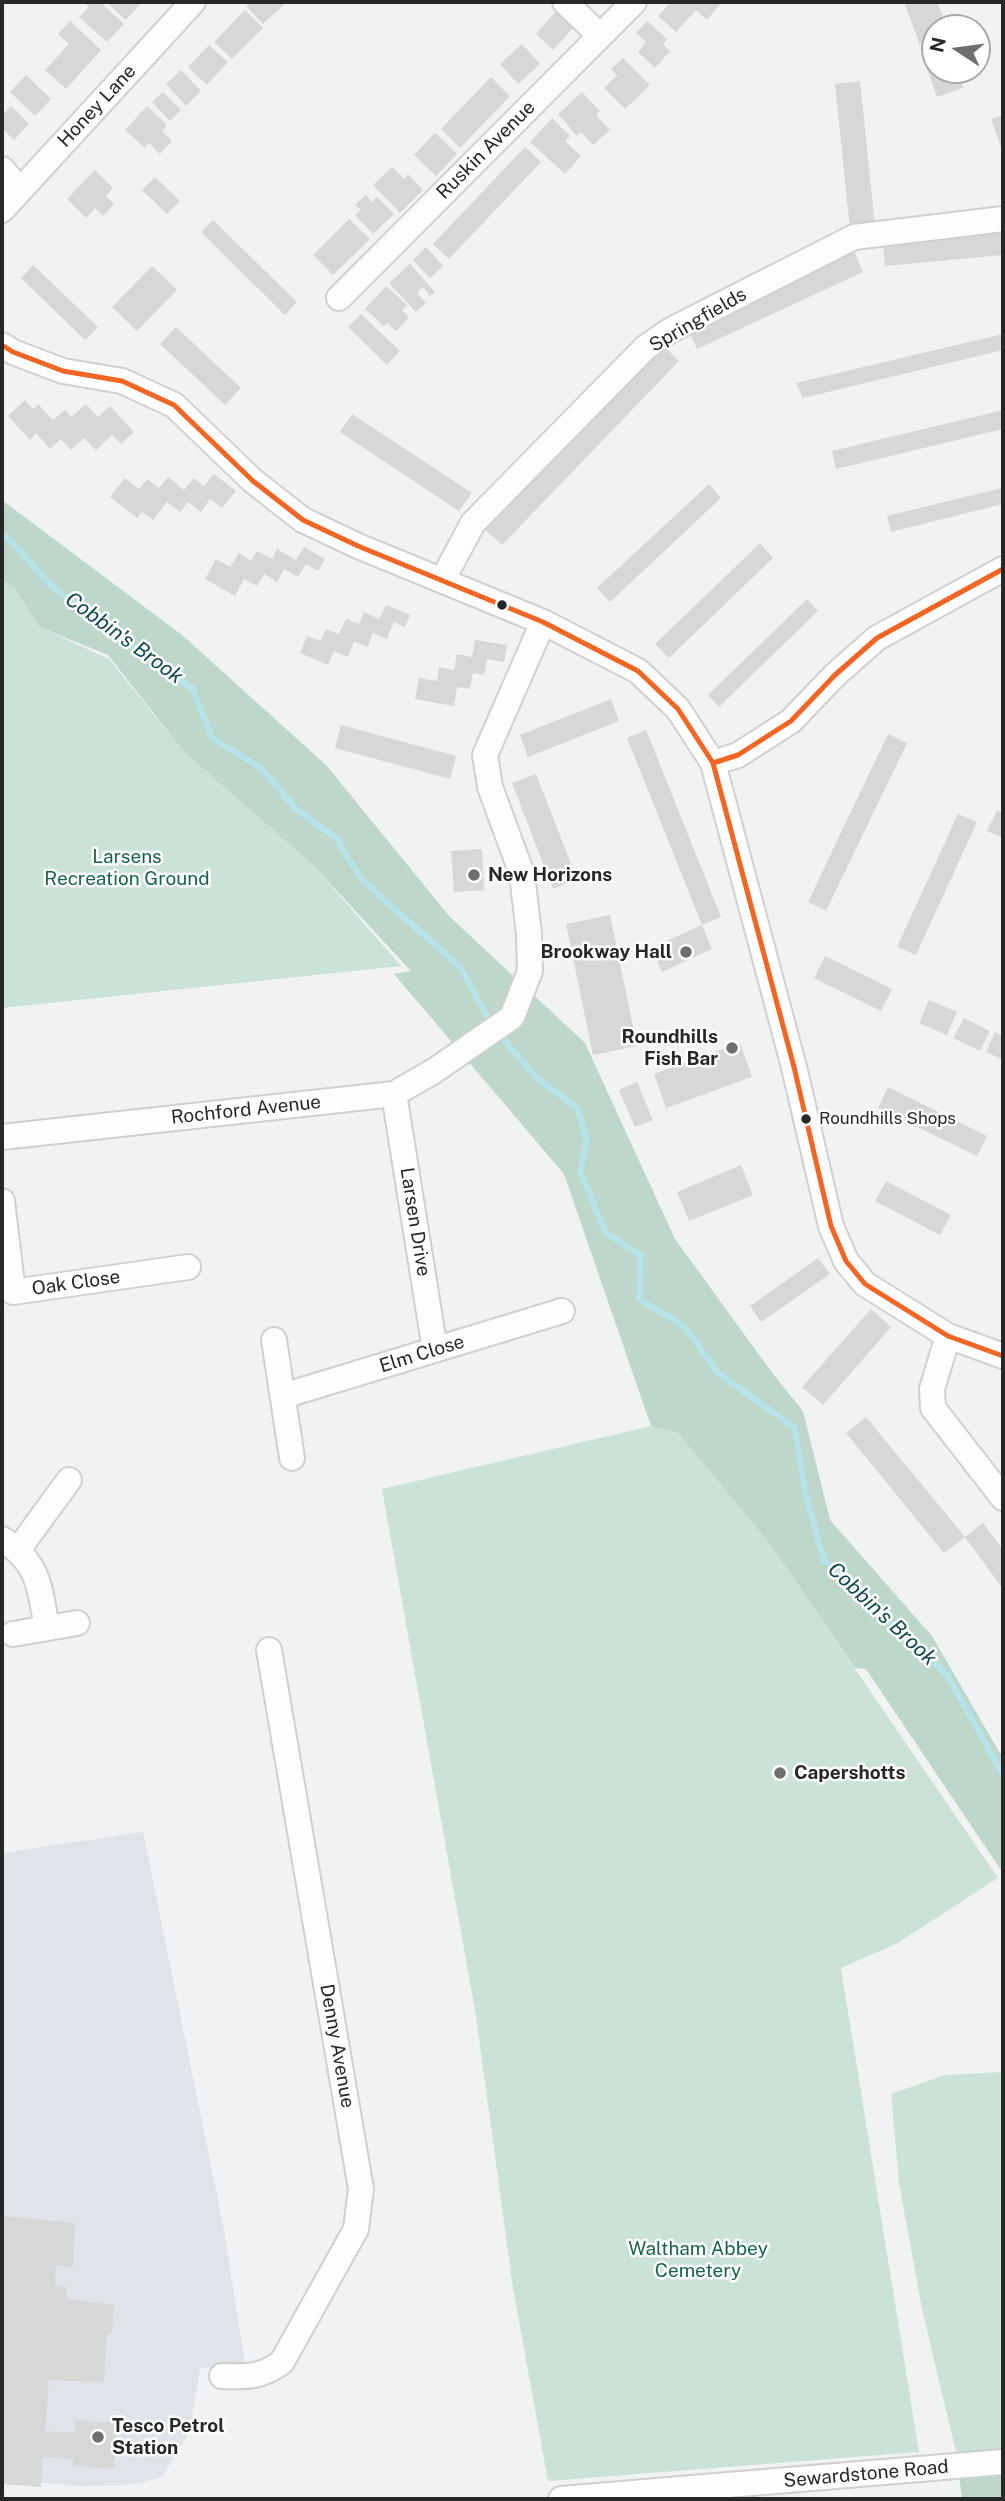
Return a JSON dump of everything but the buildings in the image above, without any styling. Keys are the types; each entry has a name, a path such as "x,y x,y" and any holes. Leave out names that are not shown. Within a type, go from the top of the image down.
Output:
{"street":[{"name":"Honey Lane","path":"2,210 193,2"},
{"path":"565,2 600,36"},
{"name":"Ruskin Avenue","path":"339,298 634,2"},
{"path":"2,169 20,190"},
{"name":"Springfields","path":"443,579 473,523 646,347 671,330 854,237 1003,219"},
{"path":"2,345 62,371 122,381 174,405 253,481 303,520 358,546 543,622 638,671 678,709 713,763 794,1067 831,1226 846,1261 865,1284 948,1336 1003,1356"},
{"path":"713,763 738,755 790,721 835,675 877,638 1003,569"},
{"name":"Rochford Avenue","path":"2,1136 394,1094 512,1017 530,971 529,934 522,874 490,787 485,755 543,622"},
{"name":"Larsen Drive","path":"394,1094 435,1350"},
{"name":"Oak Close","path":"2,1201 13,1292 188,1267"},
{"name":"Elm Close","path":"283,1396 562,1311"},
{"path":"948,1336 932,1389 933,1408 1003,1498"},
{"path":"274,1340 292,1458"},
{"path":"47,1628 39,1585 31,1564 10,1544 69,1480"},
{"path":"13,1634 77,1623"},
{"name":"Denny Avenue","path":"222,2376 253,2376 269,2372 282,2362 356,2229 361,2189 269,1650"},
{"name":"Sewardstone Road","path":"561,2499 1003,2462"}],"shaded area":[{"path":"143,1832 223,2225 245,2362 200,2369 189,2433 162,2477 130,2485 79,2486 2,2479 2,1853"}],"green space":[{"path":"2,500 182,635 326,765 450,917 585,1043 675,1239 803,1411 830,1520 932,1636 1003,1756 1003,1873 866,1669 855,1668 769,1543 678,1433 651,1426 564,1174 394,974 411,971 312,864 184,752 108,655 39,627 16,590 2,580"},
{"name":"Larsens Recreation Ground","path":"2,580 16,590 39,627 109,659 184,752 312,864 401,966 2,1008"},
{"name":"Waltham Abbey Cemetery","path":"651,1426 678,1433 769,1543 998,1878 896,1944 841,1968 919,2452 548,2481 513,2288 476,2016 382,1489"},
{"path":"1003,2072 1003,2450 956,2452 922,2309 899,2183 891,2094 945,2075"},
{"path":"1003,2450 1003,2499 962,2499 956,2452"}],"waterway":[{"name":"Cobbin's Brook","path":"2,534 52,587 193,689 212,738 261,768 297,810 336,838 361,879 460,967 491,1023"},
{"name":"Cobbin's Brook","path":"497,1032 537,1078 577,1108 587,1140 580,1171 606,1233 641,1256 639,1299 685,1327 718,1373 795,1428 805,1492 824,1560 948,1676 1003,1775"}],"transit line":[{"path":"2,345 13,352 63,371 122,381 174,405 253,481 303,520 358,546 543,622 638,671 678,709 713,763 794,1067 831,1226 846,1261 865,1284 948,1336 1003,1356"},
{"path":"713,763 738,755 791,721 835,675 877,638 1003,569"}],"place":[{"name":"New Horizons","path":"474,875"},
{"name":"Brookway Hall","path":"686,952"},
{"name":"Roundhills Fish Bar","path":"732,1048"},
{"name":"Roundhills Shops","path":"806,1119"},
{"name":"Capershotts","path":"780,1773"},
{"name":"Tesco Petrol Station","path":"98,2437"}]}
